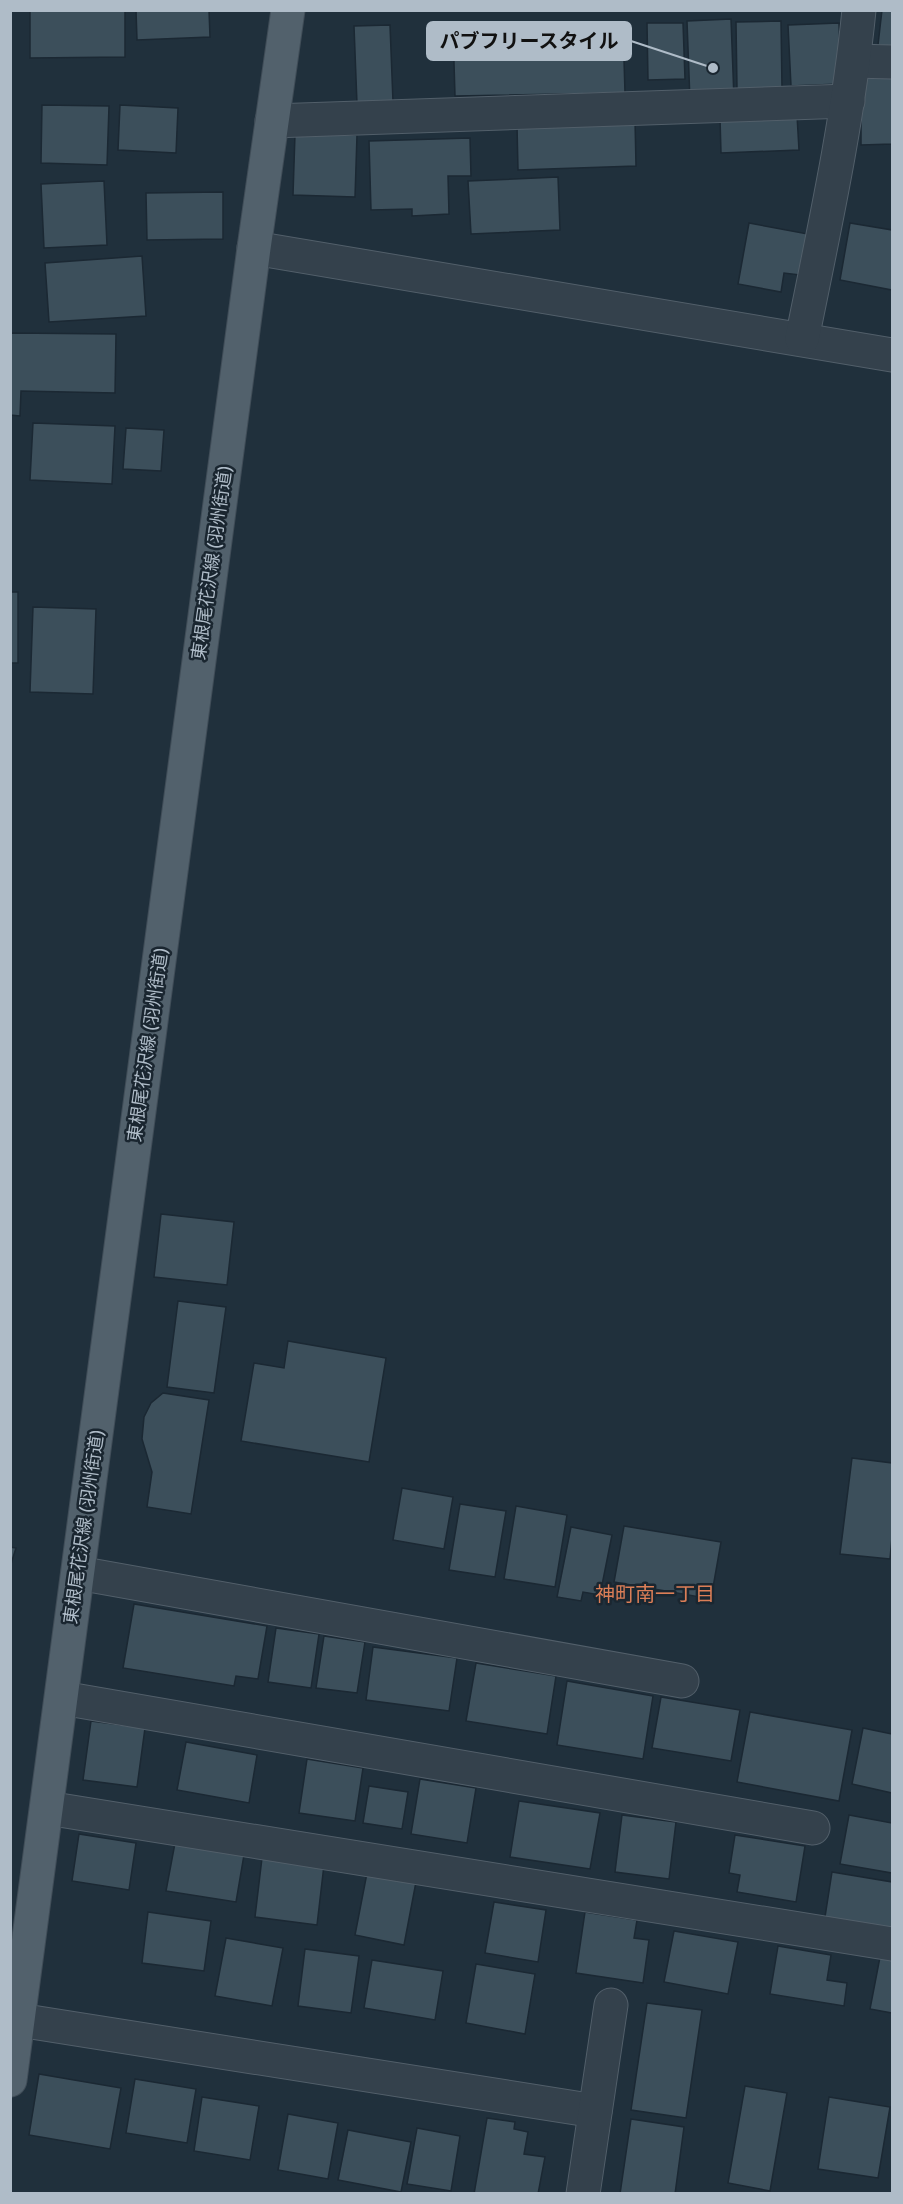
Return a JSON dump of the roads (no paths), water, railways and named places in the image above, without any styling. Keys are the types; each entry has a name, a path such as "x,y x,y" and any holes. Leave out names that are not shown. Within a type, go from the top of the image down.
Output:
{"main road":[{"name":"東根尾花沢線 (羽州街道)","path":"10,2080 254,248 288,10"}],"lane":[{"path":"802,339 848,101 859,10"},
{"path":"854,61 892,62"},
{"path":"272,121 848,101"},
{"path":"254,248 892,355"},
{"path":"78,1573 682,1681"},
{"path":"62,1698 813,1828"},
{"path":"47,1808 892,1944"},
{"path":"583,2193 611,2005"},
{"path":"19,2020 595,2111"}],"place":[{"name":"パブフリースタイル","path":"713,68"}],"district":[{"name":"神町南一丁目","path":"655,1594"}]}
